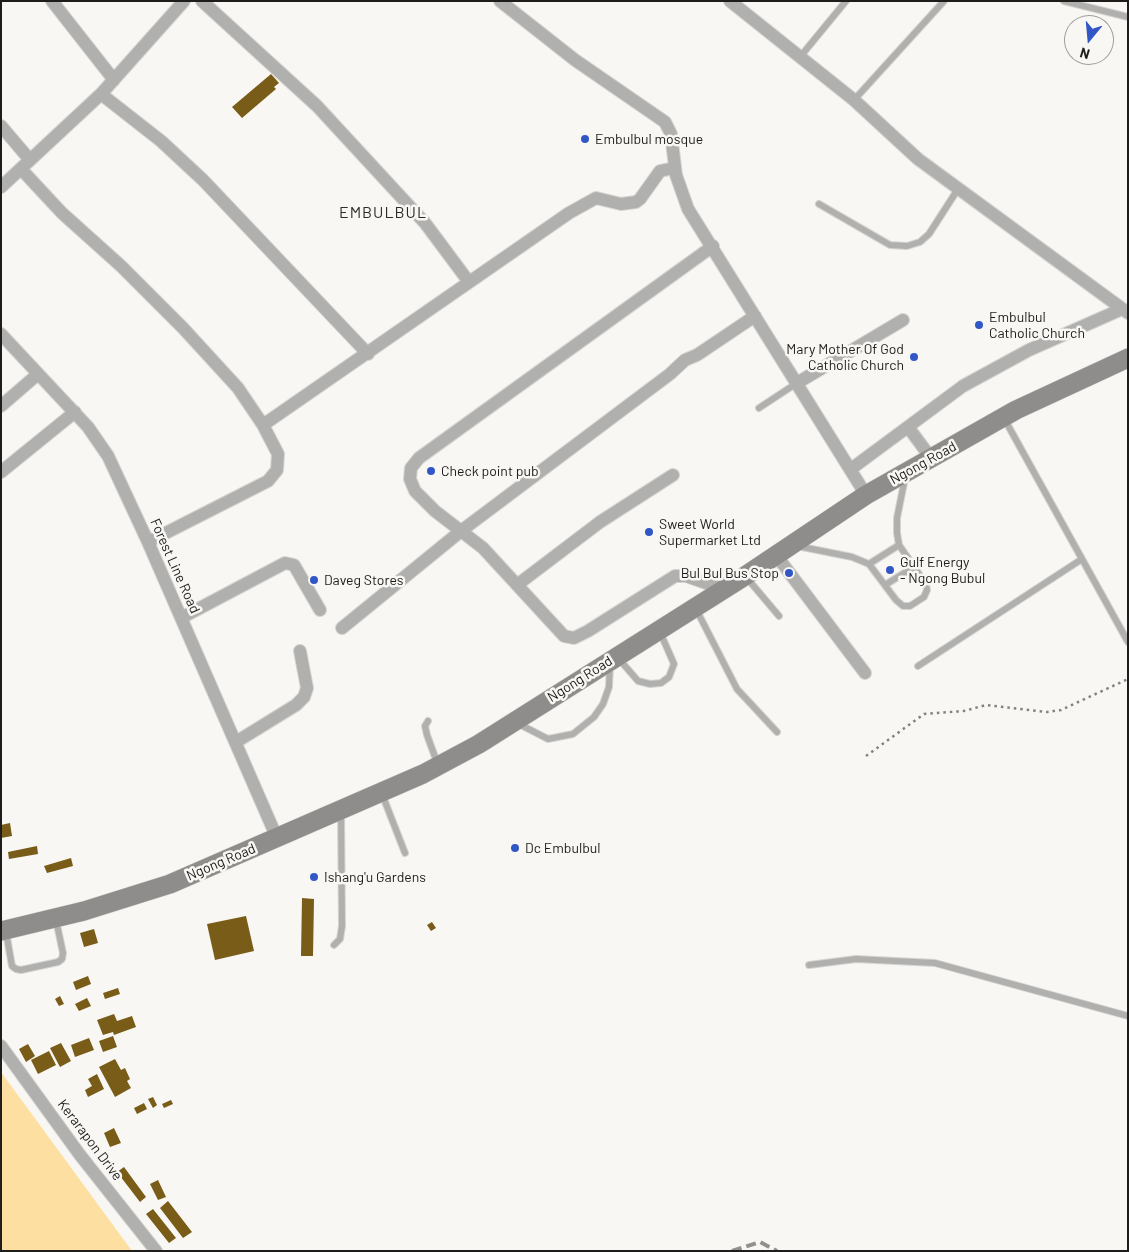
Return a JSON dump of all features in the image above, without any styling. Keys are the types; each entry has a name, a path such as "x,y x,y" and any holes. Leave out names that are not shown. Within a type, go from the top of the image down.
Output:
{"main road":[{"name":"Ngong Road","path":"4,931 55,919 170,884 439,766 479,744 745,576 866,495 1003,417 1128,358"}],"street":[{"path":"52,1 114,80"},
{"path":"1,187 101,94 184,1"},
{"path":"202,1 317,106 425,223 469,282"},
{"path":"500,1 575,60 665,122 671,134 674,168 684,200 866,495"},
{"path":"730,1 854,100 918,159 1125,311"},
{"path":"101,94 161,141 203,180 368,354"},
{"path":"1,126 25,165 62,213 121,266 184,328 242,393 263,425 278,454 278,466 272,478 148,542"},
{"path":"263,425 368,354 569,212 596,198 623,204 636,202 642,197 660,171 674,168"},
{"path":"712,246 419,458 411,468 410,479 412,486 435,511 483,548 564,636 574,638 675,576 686,576 723,589"},
{"path":"851,469 963,386 999,364 1125,311"},
{"path":"342,628 461,531 670,374 685,360 697,355 755,316"},
{"path":"797,383 903,320"},
{"name":"Forest Line Road","path":"1,334 75,412 108,456 148,542 277,838"},
{"path":"1,406 38,374"},
{"path":"1,472 75,412"},
{"path":"908,427 931,458"},
{"path":"517,585 600,522 673,475"},
{"path":"776,555 865,673"},
{"path":"181,618 286,563 294,565 320,610"},
{"path":"236,742 296,705 304,697 307,682 300,651"},
{"name":"Kerarapon Drive","path":"1,1046 80,1155 156,1251"}],"lane":[{"path":"800,58 846,1"},
{"path":"854,100 944,1"},
{"path":"1064,1 1128,17"},
{"path":"819,204 890,245 907,246 920,242 929,234 958,188"},
{"path":"759,408 797,383"},
{"path":"1003,417 1128,642"},
{"path":"792,545 852,557 869,564 903,606 910,606 924,597 928,590 926,584 899,545 897,518 906,472"},
{"path":"869,564 899,545"},
{"path":"918,666 1082,559"},
{"path":"885,585 914,567"},
{"path":"745,576 779,616"},
{"path":"695,606 720,660 737,689 777,732"},
{"path":"614,657 638,681 650,684 670,677 674,664 659,629"},
{"path":"514,721 548,739 573,734 594,717 603,704 609,686 614,657"},
{"path":"428,721 425,726 427,735 439,766"},
{"path":"382,792 405,853"},
{"path":"334,945 340,939 342,926 341,810"},
{"path":"4,931 12,966 16,969 21,970 58,962 62,959 63,953 55,919"},
{"path":"809,965 856,959 935,963 1128,1016"}],"path":[{"path":"866,756 924,714 964,711 986,705 1047,712 1061,710 1128,679"}],"shaded area":[{"path":"1,1072 132,1251 1,1251"}],"building":[{"path":"271,74 279,83 274,87 276,89 242,118 232,107"},
{"path":"10,823 12,836 1,838 1,825"},
{"path":"37,846 38,854 9,859 8,852"},
{"path":"71,858 73,866 47,873 44,866"},
{"path":"302,898 314,899 313,956 301,956"},
{"path":"246,916 254,951 215,960 207,924"},
{"path":"432,922 436,928 431,931 427,925"},
{"path":"94,929 98,943 84,947 80,933"},
{"path":"88,976 91,984 76,990 73,982"},
{"path":"118,988 120,994 105,999 103,993"},
{"path":"60,996 64,1004 59,1006 55,999"},
{"path":"87,998 91,1006 79,1011 75,1004"},
{"path":"114,1014 117,1021 132,1016 136,1027 114,1035 113,1032 103,1035 97,1020"},
{"path":"113,1036 117,1047 103,1052 99,1041"},
{"path":"89,1038 94,1050 75,1057 71,1045"},
{"path":"61,1043 71,1061 60,1067 50,1048"},
{"path":"28,1044 35,1056 26,1062 19,1049"},
{"path":"49,1051 56,1065 38,1074 31,1060"},
{"path":"115,1059 121,1070 125,1068 130,1079 127,1081 131,1088 115,1097 99,1067"},
{"path":"97,1074 104,1089 88,1097 85,1090 92,1086 88,1079"},
{"path":"153,1097 157,1105 153,1108 148,1099"},
{"path":"171,1100 173,1104 164,1108 162,1104"},
{"path":"144,1103 147,1109 137,1114 134,1108"},
{"path":"114,1128 121,1143 110,1147 104,1133"},
{"path":"124,1167 146,1197 140,1202 117,1172"},
{"path":"158,1180 166,1197 158,1200 150,1184"},
{"path":"168,1201 192,1232 183,1238 160,1208"},
{"path":"153,1209 176,1238 169,1243 146,1214"}],"railway":[{"path":"732,1251 760,1242 777,1251"}],"place":[{"name":"Embulbul mosque","path":"585,139"},
{"name":"Embulbul Catholic Church","path":"979,325"},
{"name":"Mary Mother Of God Catholic Church","path":"914,357"},
{"name":"Check point pub","path":"431,471"},
{"name":"Sweet World Supermarket Ltd","path":"649,532"},
{"name":"Gulf Energy - Ngong Bubul","path":"890,570"},
{"name":"Bul Bul Bus Stop","path":"789,573"},
{"name":"Daveg Stores","path":"314,580"},
{"name":"Dc Embulbul","path":"515,848"},
{"name":"Ishang'u Gardens","path":"314,877"}],"district":[{"name":"EMBULBUL","path":"383,213"}]}
